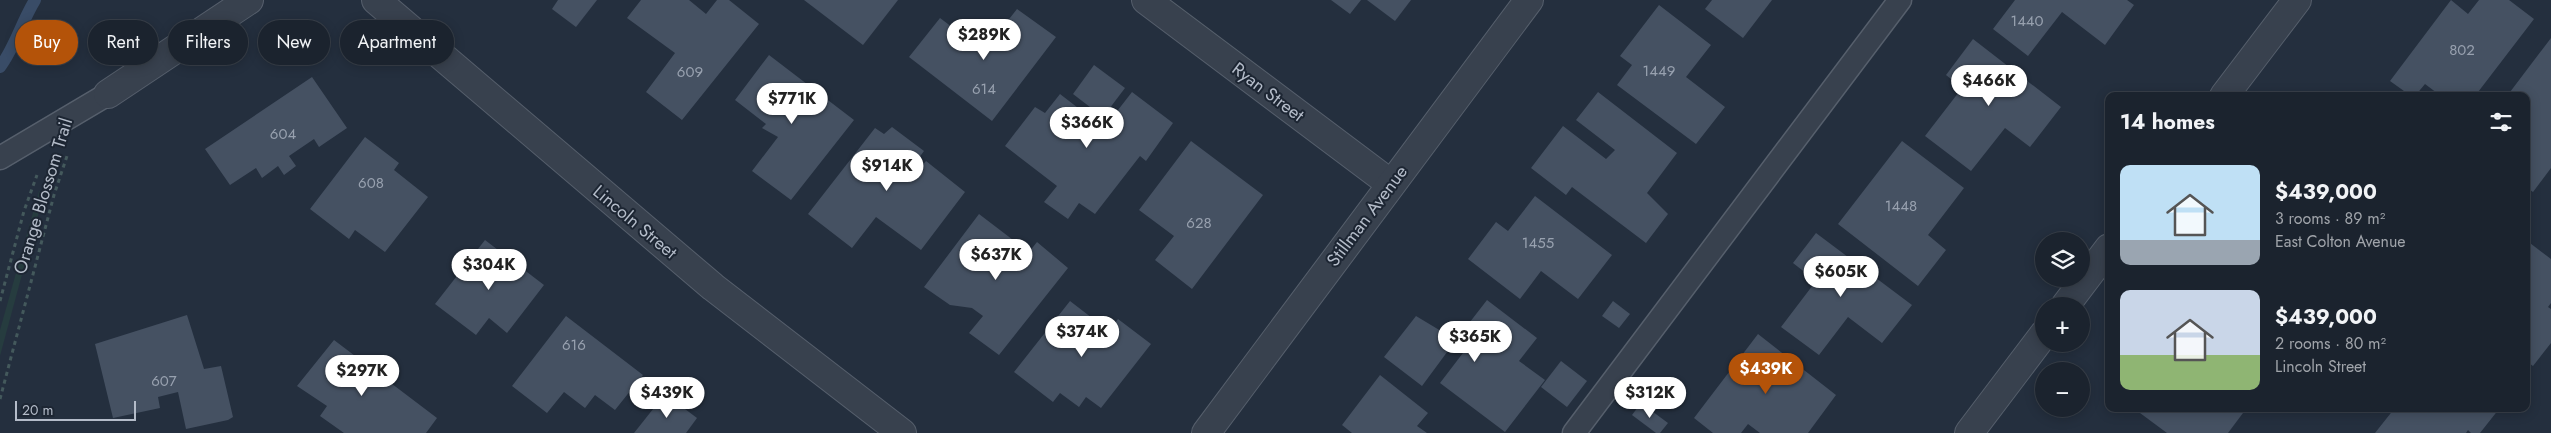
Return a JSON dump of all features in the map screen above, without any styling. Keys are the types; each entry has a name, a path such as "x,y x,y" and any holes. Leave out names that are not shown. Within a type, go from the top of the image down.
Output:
{"street":[{"path":"108,94 250,0"},
{"name":"Lincoln Street","path":"376,0 713,287 902,433"},
{"name":"Ryan Street","path":"1146,0 1391,184"},
{"name":"Stillman Avenue","path":"1206,433 1529,0"},
{"path":"2227,92 2297,0"},
{"path":"2072,297 2105,253"},
{"path":"1969,433 2035,346"}],"lane":[{"path":"1574,433 1900,0"},
{"path":"0,158 108,94"}],"path":[{"name":"Orange Blossom Trail","path":"0,399 54,195 84,108"},
{"path":"0,301 24,211"}],"green space":[{"path":"39,191 44,193 0,356 0,330"}],"building":[{"path":"558,0 597,0 576,27 552,9"},
{"path":"641,0 689,0 706,14 717,0 729,0 759,24 682,120 646,92 675,53 627,18"},
{"path":"804,0 898,0 863,45"},
{"path":"1331,0 1361,0 1350,14"},
{"path":"1367,0 1411,0 1395,21"},
{"path":"1712,0 1772,0 1743,38 1705,9"},
{"path":"2015,0 2127,0 2134,5 2105,45 2062,12 2028,56 1993,29"},
{"path":"2451,0 2468,14 2479,0 2509,0 2534,19 2478,92 2436,92 2425,84 2418,92 2405,92 2390,81"},
{"path":"1659,5 1711,45 1686,77 1725,107 1696,144 1617,85 1632,65 1620,56"},
{"path":"1017,9 1056,37 992,121 909,57 940,18 984,51"},
{"path":"2551,38 2551,168 2533,192 2530,190 2530,92 2510,92"},
{"path":"1973,39 2061,107 2030,147 2005,128 1971,171 1925,136 1962,88 1946,75"},
{"path":"769,55 854,120 791,200 752,171 778,137 762,128 766,124 735,100"},
{"path":"1094,65 1125,88 1103,117 1073,94"},
{"path":"312,77 347,128 319,147 314,139 289,156 296,166 284,175 278,166 262,178 256,168 230,185 205,149"},
{"path":"1132,92 1173,123 1146,161 1140,156 1095,214 1079,203 1068,219 1044,202 1057,186 1005,146 1035,107 1045,113 1060,94 1104,128"},
{"path":"1598,92 1677,153 1647,193 1668,214 1646,243 1572,187 1566,195 1531,168 1563,126 1606,159 1615,150 1576,120"},
{"path":"892,127 924,151 916,162 922,166 926,161 965,192 921,250 876,217 852,248 808,214 875,128 884,134"},
{"path":"365,137 399,163 394,170 428,197 385,252 355,230 349,239 310,209"},
{"path":"1191,141 1263,195 1192,289 1155,260 1174,236 1139,210"},
{"path":"1902,141 1964,188 1928,235 1946,250 1918,286 1838,224"},
{"path":"1535,196 1612,255 1578,299 1541,271 1520,299 1468,259 1496,222 1508,231"},
{"path":"979,214 1029,252 1037,242 1068,268 999,355 969,333 983,316 972,308 950,305 924,287"},
{"path":"1816,233 1912,305 1882,343 1848,317 1819,355 1781,327 1816,281 1793,263"},
{"path":"485,240 544,285 507,333 489,318 476,335 435,304"},
{"path":"2530,243 2551,259 2551,303 2548,307 2551,309 2551,343 2533,366 2530,364"},
{"path":"1487,300 1537,338 1519,361 1545,380 1505,432 1440,383 1466,349 1456,340"},
{"path":"1070,301 1109,331 1118,319 1151,344 1101,408 1086,397 1079,407 1060,393 1053,402 1014,372"},
{"path":"1613,301 1630,314 1619,328 1602,316"},
{"path":"187,315 204,369 221,366 233,417 228,420 186,429 178,392 158,397 160,408 113,418 95,344"},
{"path":"566,316 643,375 615,410 595,395 585,408 564,392 547,413 512,386"},
{"path":"1416,316 1456,340 1422,386 1384,357"},
{"path":"1758,334 1836,395 1808,433 1760,433 1748,424 1741,433 1713,433 1694,418"},
{"path":"334,340 437,418 426,433 344,433 320,416 327,406 297,386"},
{"path":"1561,361 1587,381 1567,407 1541,387"},
{"path":"1380,375 1428,413 1417,426 1427,433 1352,433 1342,425"},
{"path":"665,394 697,418 686,433 634,433"},
{"path":"1641,403 1668,423 1660,433 1656,433 1632,415"},
{"path":"2244,412 2228,433 2167,433 2140,413"},
{"path":"2392,412 2497,412 2480,433 2471,433 2468,430 2466,433 2375,433"}],"waterway":[{"path":"0,67 10,52 35,0"}]}
